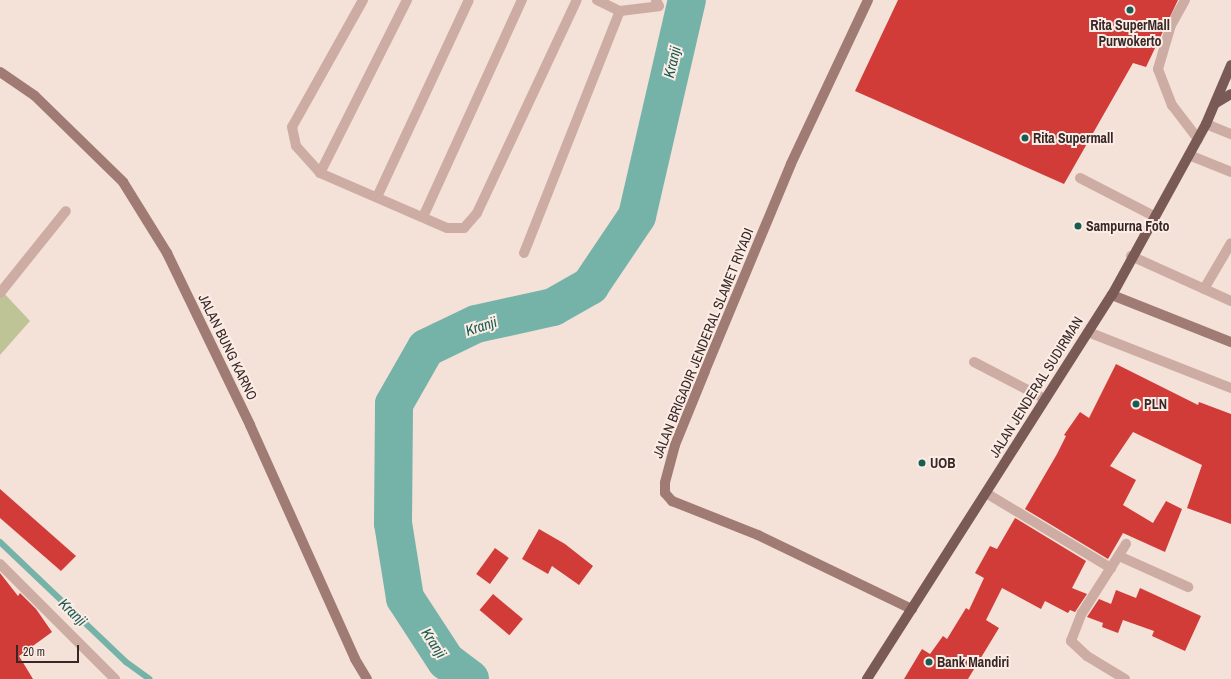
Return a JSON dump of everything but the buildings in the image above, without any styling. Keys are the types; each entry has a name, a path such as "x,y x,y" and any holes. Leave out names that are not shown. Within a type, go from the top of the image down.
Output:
{"main road":[{"name":"JALAN JENDERAL SUDIRMAN","path":"867,679 1112,295 1131,256 1206,124 1216,103 1222,80 1231,64"},
{"path":"1216,103 1231,94"}],"street":[{"path":"363,0 292,127 296,146 320,173 447,228 464,228 477,213 577,0"},
{"path":"320,173 407,0"},
{"path":"377,198 469,0"},
{"path":"423,218 522,0"},
{"path":"597,0 620,11 659,6 656,0"},
{"name":"JALAN BRIGADIR JENDERAL SLAMET RIYADI","path":"868,0 791,164 675,445 664,483 665,493 672,501 758,535 912,609"},
{"path":"1185,0 1171,25 1158,69 1172,105 1198,139"},
{"path":"524,253 620,11"},
{"name":"JALAN BUNG KARNO","path":"0,72 35,96 123,182 167,253 250,425 355,659 367,679"},
{"path":"1206,124 1231,134"},
{"path":"1189,155 1231,172"},
{"path":"1080,178 1154,216"},
{"path":"0,294 66,211"},
{"path":"1204,289 1231,243"},
{"path":"1131,256 1231,301"},
{"path":"1112,295 1231,342"},
{"path":"1088,332 1231,388"},
{"path":"974,362 1045,399"},
{"path":"986,493 1111,568"},
{"path":"1125,679 1087,656 1071,641 1082,613 1126,544"},
{"path":"1119,556 1188,587"},
{"path":"0,564 115,679"}],"green space":[{"path":"0,289 30,321 0,355"}],"waterway":[{"name":"Kranji","path":"470,679 446,661 405,598 393,523 394,404 426,348 476,324 553,307 590,286 637,216 687,0"},
{"name":"Kranji","path":"0,542 126,662 149,679"}],"place":[{"name":"Rita SuperMall Purwokerto","path":"1130,10"},
{"name":"Rita Supermall","path":"1025,138"},
{"name":"Sampurna Foto","path":"1078,226"},
{"name":"PLN","path":"1136,404"},
{"name":"UOB","path":"922,463"},
{"name":"Bank Mandiri","path":"929,662"}]}
